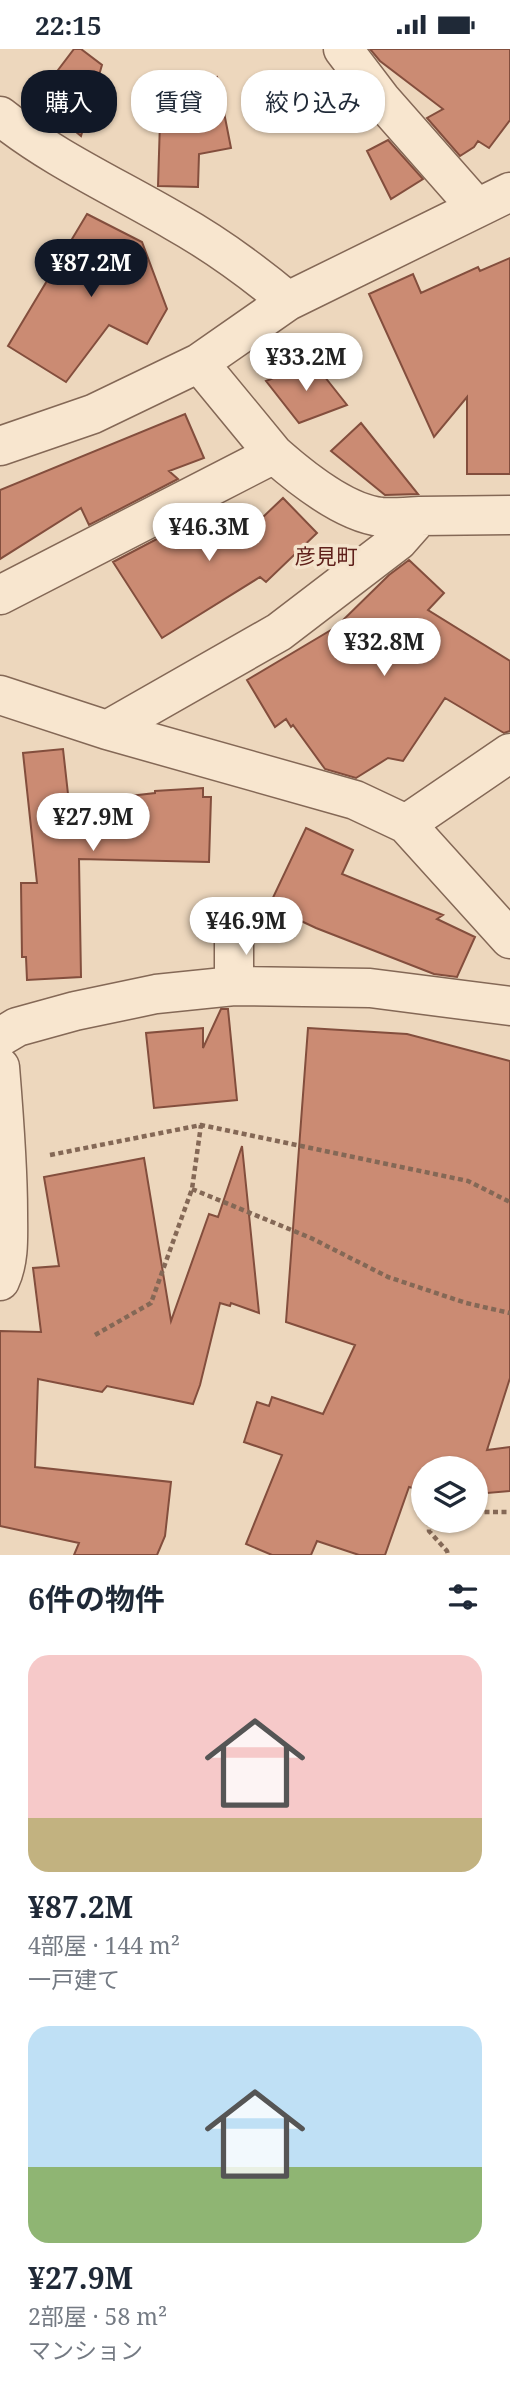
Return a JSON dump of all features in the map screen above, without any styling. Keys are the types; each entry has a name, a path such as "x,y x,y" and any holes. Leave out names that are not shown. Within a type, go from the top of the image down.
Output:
{"street":[{"path":"0,446 93,414 199,363 288,301 494,200 381,99 343,49"},
{"path":"0,116 26,137 178,223 241,263 288,301"},
{"path":"199,363 274,454 303,479 331,497 379,517 510,515"},
{"path":"0,594 274,454"},
{"path":"107,730 279,632 398,541 419,516"},
{"path":"0,695 107,730 355,800 406,824 510,939"},
{"path":"406,824 510,753"},
{"path":"234,931 234,986"},
{"path":"0,1037 17,1027 75,1011 156,994 234,986 370,988 510,1006"},
{"path":"0,1067 8,1164 8,1246 5,1271 0,1281"}],"path":[{"path":"8,1164 201,1125 468,1181 510,1202"},
{"path":"95,1335 151,1303 192,1189 201,1125"},
{"path":"192,1189 311,1238 388,1277 466,1303 510,1313"},
{"path":"488,1512 510,1512"},
{"path":"431,1533 448,1555"}],"building":[{"path":"74,49 81,49 102,65 101,70 58,70"},
{"path":"370,49 510,49 510,120 489,148 478,141 460,156 427,118 443,109 380,61"},
{"path":"227,128 231,148 199,154 198,187 158,186 160,133 227,133"},
{"path":"388,140 423,179 391,199 367,151"},
{"path":"87,214 142,242 167,309 147,344 109,325 66,382 8,346"},
{"path":"510,258 510,474 467,474 467,397 434,437 369,294 413,274 421,293 478,267 480,271"},
{"path":"313,362 347,405 299,423 266,381"},
{"path":"185,414 204,458 169,471 178,479 89,525 81,508 0,559 0,490"},
{"path":"361,423 418,494 385,495 331,451"},
{"path":"283,498 317,533 266,582 260,577 162,638 113,562 214,509 244,535"},
{"path":"409,560 444,593 428,610 510,661 510,731 504,733 445,698 403,761 388,758 356,778 325,769 286,719 275,727 247,680 336,627 389,575"},
{"path":"63,749 69,803 155,791 203,788 203,797 211,797 209,862 79,859 81,977 27,980 26,957 22,957 21,883 37,883 23,753"},
{"path":"306,828 353,850 342,874 443,915 437,919 475,937 457,977 434,974 316,928 269,906"},
{"path":"221,1009 228,1009 237,1100 154,1108 146,1033 203,1028 203,1048"},
{"path":"308,1028 407,1034 510,1061 510,1378 487,1450 510,1447 510,1491 488,1493 488,1456 411,1456 411,1488 385,1555 359,1555 317,1541 311,1555 272,1555 246,1544 282,1455 244,1442 257,1402 269,1406 272,1397 323,1414 355,1345 286,1322"},
{"path":"242,1146 259,1313 231,1303 230,1306 220,1303 193,1404 107,1386 102,1392 38,1379 35,1467 171,1482 165,1536 157,1555 74,1555 79,1543 0,1526 0,1331 41,1332 33,1268 59,1266 44,1177 144,1158 171,1321 209,1214 218,1217"}],"district":[{"name":"彦見町","path":"326,556"}]}
